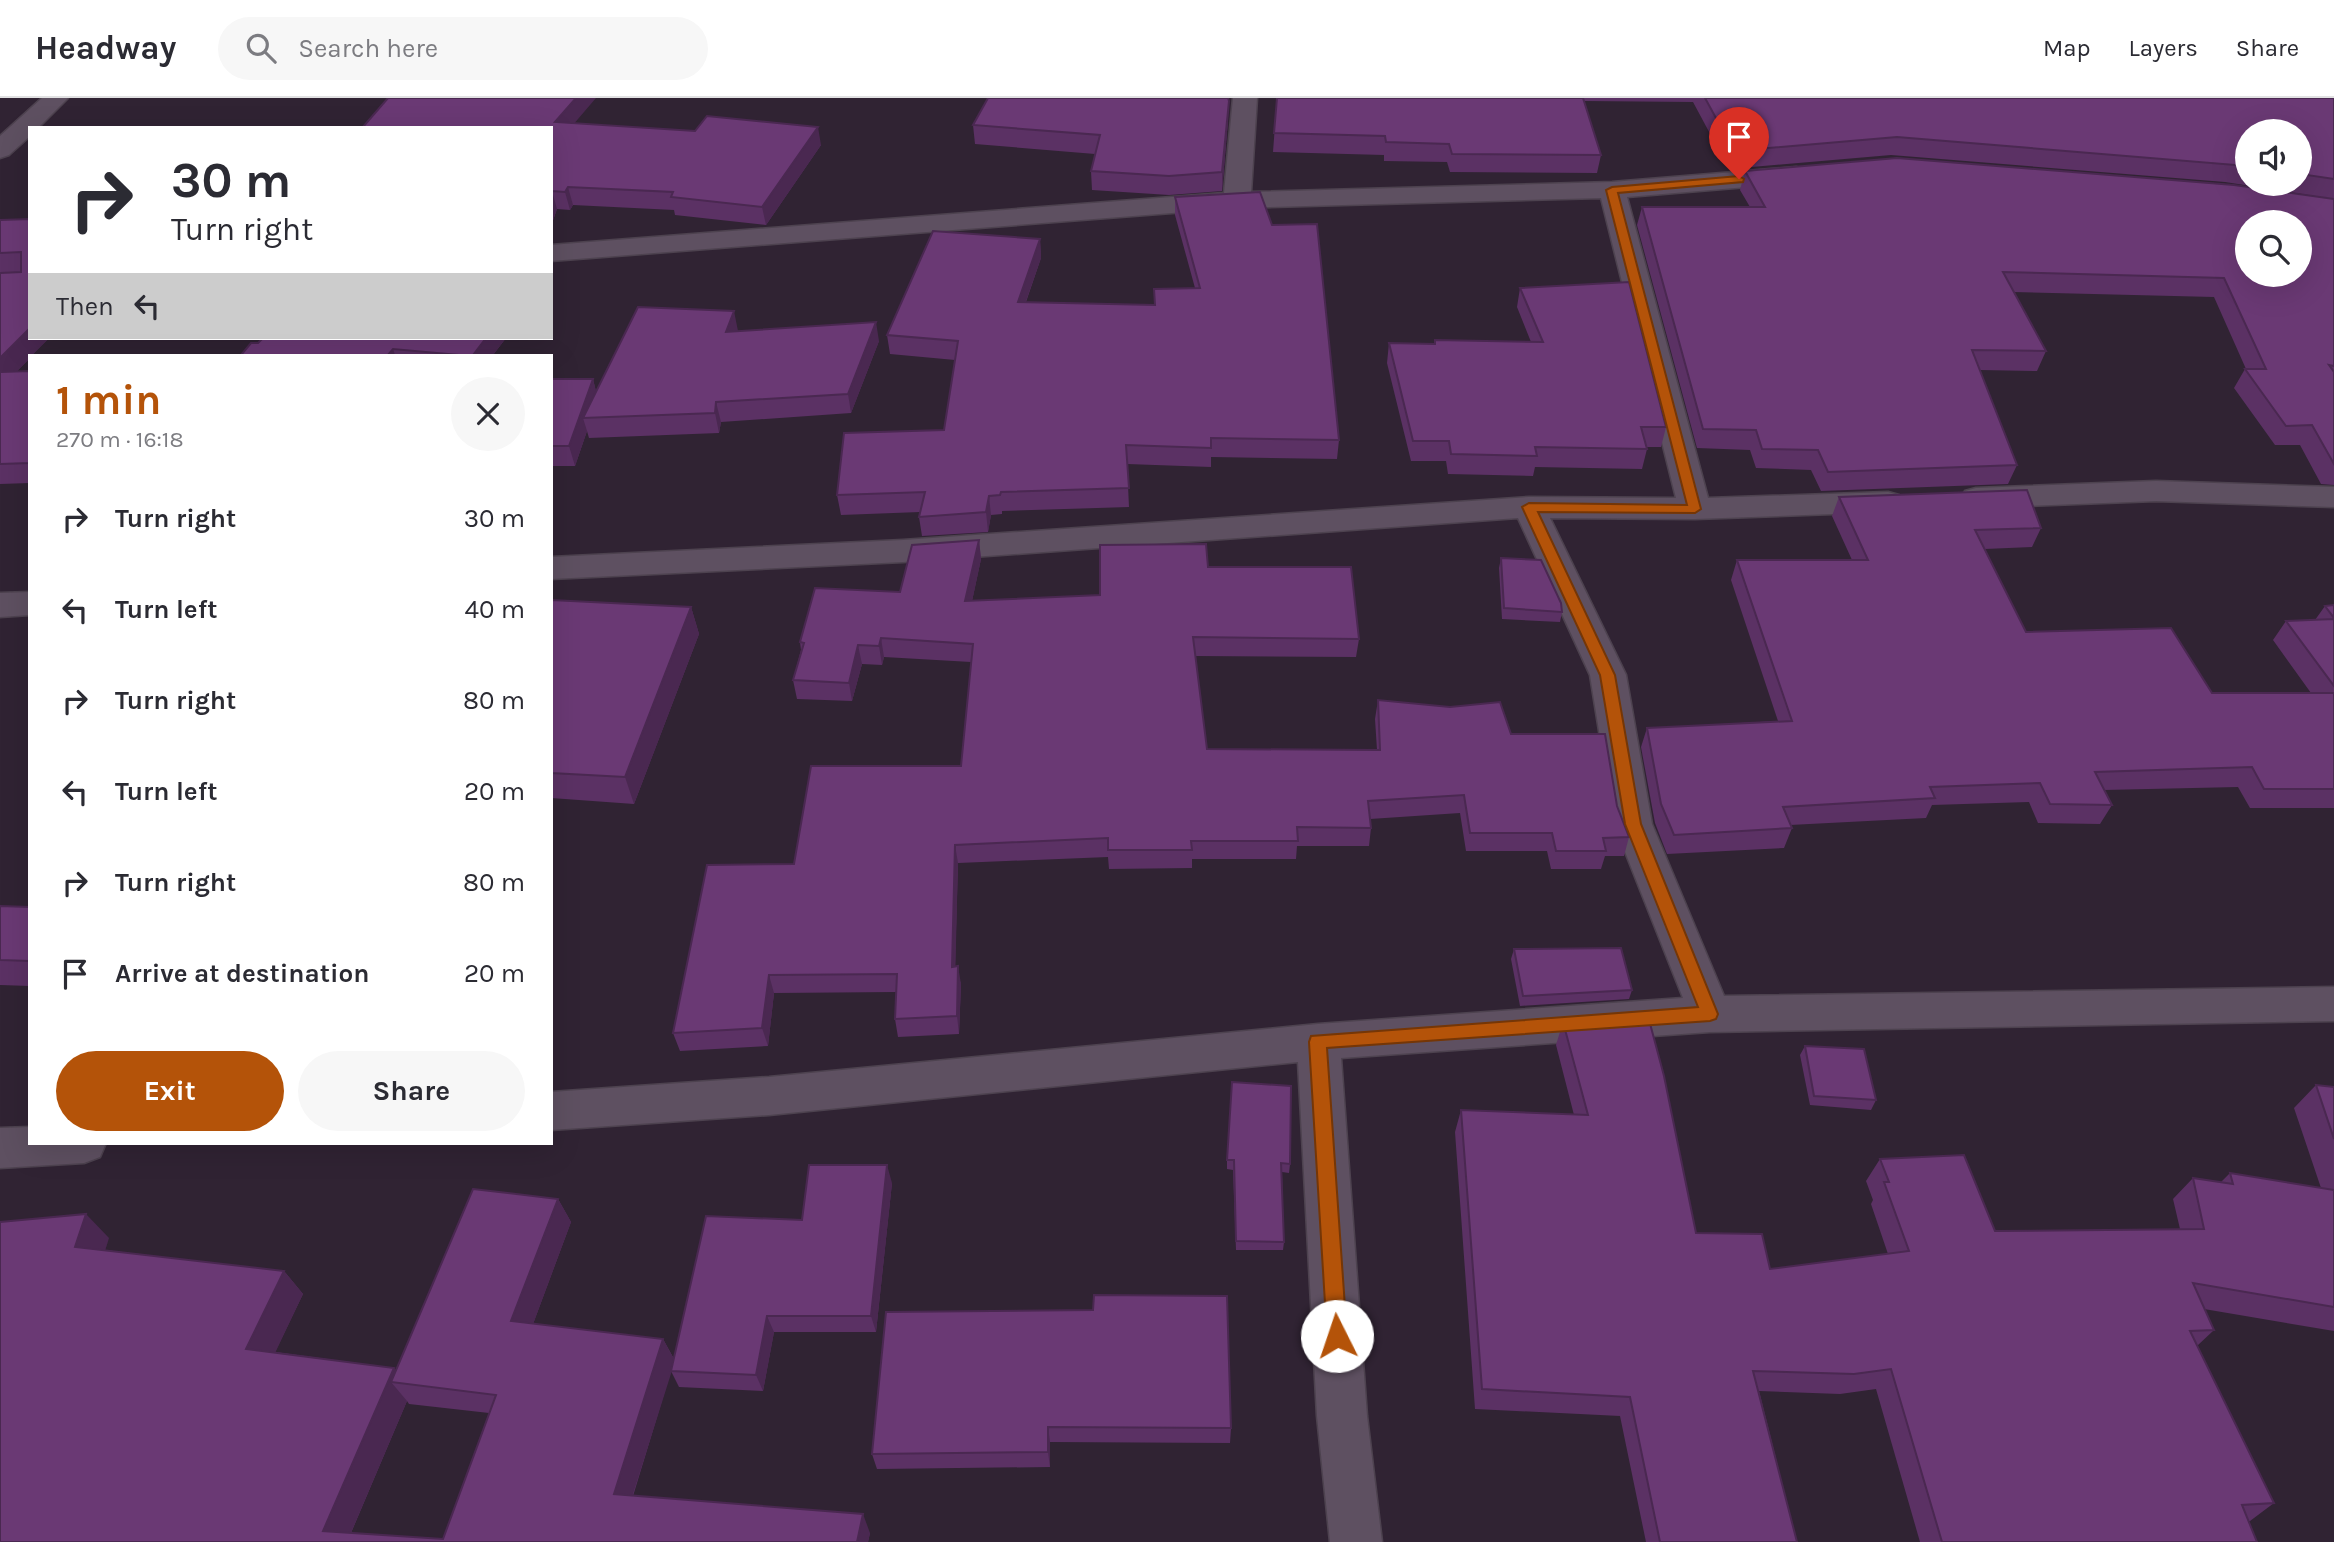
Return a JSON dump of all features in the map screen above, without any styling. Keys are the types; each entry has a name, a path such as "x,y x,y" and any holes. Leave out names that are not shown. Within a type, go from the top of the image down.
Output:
{"street":[{"path":"0,150 56,98"},
{"path":"1237,200 1245,98"},
{"path":"553,253 1237,200 1612,190 1825,172"},
{"path":"1612,190 1695,509"},
{"path":"1953,499 2156,491 2334,497"},
{"path":"553,568 903,551 1529,507 1695,509 1912,501"},
{"path":"1529,507 1608,675 1633,824 1710,1014"},
{"path":"0,605 28,603"},
{"path":"553,1111 783,1095 1318,1042 1710,1014 2334,1004"},
{"path":"1318,1042 1342,1416 1356,1542"},
{"path":"0,1149 56,1145"}],"building":[{"path":"388,98 576,98 555,122 695,131 707,116 818,127 762,207 671,197 673,192 568,187 565,192 553,191 553,126 364,126"},
{"path":"988,98 1228,98 1222,172 1169,176 1091,171 1100,135 973,125"},
{"path":"1277,98 1583,98 1601,155 1452,154 1449,144 1386,142 1385,136 1274,133"},
{"path":"1705,98 2334,98 2334,179 2312,176 2312,119 2235,119 2235,165 1897,137 1734,151"},
{"path":"1897,158 2234,185 2235,196 2312,196 2334,199 2334,366 2329,365 2334,372 2334,464 2312,425 2286,426 2245,369 2266,369 2224,278 2003,272 2046,351 1972,350 2017,465 1828,472 1818,450 1762,449 1756,430 1703,429 1642,207 1765,207 1745,171"},
{"path":"1260,192 1272,225 1317,224 1339,440 1211,438 1211,448 1126,445 1129,488 1001,492 1000,495 989,496 986,512 919,517 925,492 837,495 844,433 944,430 958,341 887,335 933,231 1040,239 1018,302 1155,305 1154,289 1200,288 1175,197"},
{"path":"28,219 28,330 0,358 0,273 21,272 21,252 0,253 0,220"},
{"path":"1629,282 1666,427 1641,427 1647,449 1535,447 1537,456 1451,454 1449,441 1413,441 1389,343 1435,344 1435,340 1543,342 1520,288"},
{"path":"638,307 734,311 726,332 876,322 848,394 716,402 715,413 583,418"},
{"path":"261,340 484,340 474,354 393,349 389,354 242,354 251,343"},
{"path":"28,371 28,463 0,464 0,372"},
{"path":"553,379 593,379 569,446 553,446"},
{"path":"2027,490 2041,528 1975,530 2026,632 2171,628 2212,693 2334,693 2334,789 2264,789 2252,767 2095,772 2112,805 2050,804 2040,783 1930,787 1935,798 1783,807 1792,828 1674,835 1661,804 1647,728 1792,721 1737,560 1868,560 1839,497"},
{"path":"979,540 965,601 1100,595 1100,545 1206,544 1208,567 1351,567 1359,639 1193,637 1207,749 1380,750 1378,700 1450,707 1500,702 1511,734 1605,734 1617,806 1629,837 1603,838 1606,851 1556,851 1552,833 1470,833 1464,795 1368,801 1371,828 1297,827 1298,841 1191,841 1192,850 1108,850 1108,838 955,845 952,967 958,966 957,1016 895,1019 897,974 769,975 762,1028 673,1033 707,865 794,864 811,766 961,766 973,644 881,638 879,646 858,645 849,683 793,680 815,588 900,592 912,545"},
{"path":"1501,558 1541,560 1561,603 1562,612 1504,608"},
{"path":"553,600 691,607 625,777 553,773"},
{"path":"2334,605 2334,618 2325,606"},
{"path":"2334,619 2334,686 2286,621"},
{"path":"0,906 28,907 28,961 0,960"},
{"path":"1621,948 1632,990 1523,996 1514,949"},
{"path":"1648,1016 1664,1076 1696,1233 1762,1234 1770,1269 1909,1251 1884,1182 1889,1182 1880,1159 1964,1155 1995,1231 2204,1229 2193,1178 2233,1184 2230,1173 2334,1190 2334,1307 2193,1283 2214,1330 2190,1331 2274,1503 2242,1505 2257,1542 1942,1542 1891,1369 1854,1374 1753,1371 1797,1542 1660,1542 1630,1397 1482,1389 1461,1110 1588,1115 1563,1022"},
{"path":"1805,1046 1864,1049 1876,1100 1814,1096"},
{"path":"1232,1082 1291,1086 1290,1164 1281,1163 1284,1242 1236,1241 1234,1160 1227,1160"},
{"path":"2316,1085 2334,1087 2334,1139"},
{"path":"809,1165 887,1165 871,1316 767,1316 756,1375 671,1371 706,1216 802,1220"},
{"path":"473,1189 558,1199 511,1321 663,1339 614,1494 863,1514 857,1542 0,1542 0,1222 86,1214 75,1247 284,1271 246,1349 394,1368 323,1531 443,1539 496,1395 391,1382"},
{"path":"1094,1295 1227,1296 1231,1428 1048,1427 1048,1452 872,1454 886,1312 1093,1310"}],"route":[{"path":"1337,1336 1318,1042 1710,1014 1633,824 1608,675 1529,507 1695,509 1612,190 1739,179"}]}
